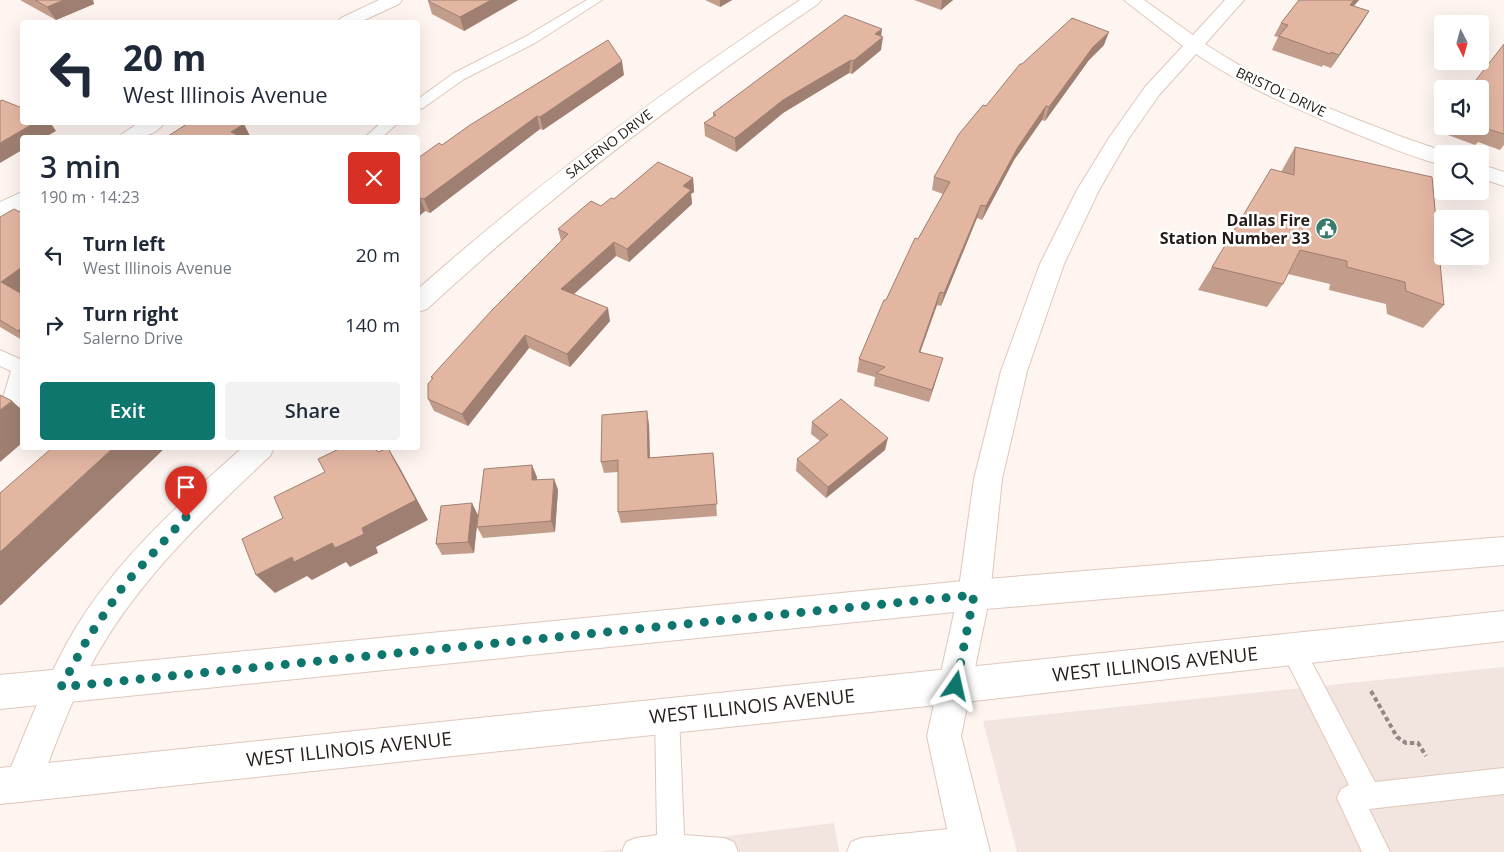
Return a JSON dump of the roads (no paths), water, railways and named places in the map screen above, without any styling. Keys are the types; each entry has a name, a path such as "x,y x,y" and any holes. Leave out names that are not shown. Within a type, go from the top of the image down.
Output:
{"street":[{"path":"351,20 393,0"},
{"name":"SALERNO DRIVE","path":"420,300 566,176 671,96 812,0"},
{"name":"BRISTOL DRIVE","path":"1133,0 1227,67 1315,109 1385,138 1434,155"},
{"path":"969,847 944,736 974,595 988,479 1014,371 1052,264 1088,190 1119,138 1152,92 1235,0"},
{"path":"134,135 150,125"},
{"path":"1489,174 1504,179"},
{"path":"0,212 20,200"},
{"path":"11,785 88,638 124,585 186,517 258,450"},
{"path":"0,692 974,595 1504,551"},
{"name":"WEST ILLINOIS AVENUE","path":"11,785 956,686 1504,626"}],"lane":[{"path":"420,104 459,76 530,40 596,0"},
{"path":"375,135 388,125"},
{"path":"0,357 20,367"},
{"path":"0,412 12,402 20,381"},
{"path":"1292,648 1368,795"},
{"path":"667,715 671,846"},
{"path":"1376,852 1350,798 1504,781"},
{"path":"636,852 671,846 724,852"},
{"path":"861,852 969,847"}],"place":[{"name":"Dallas Fire Station Number 33","path":"1326,229"}]}
